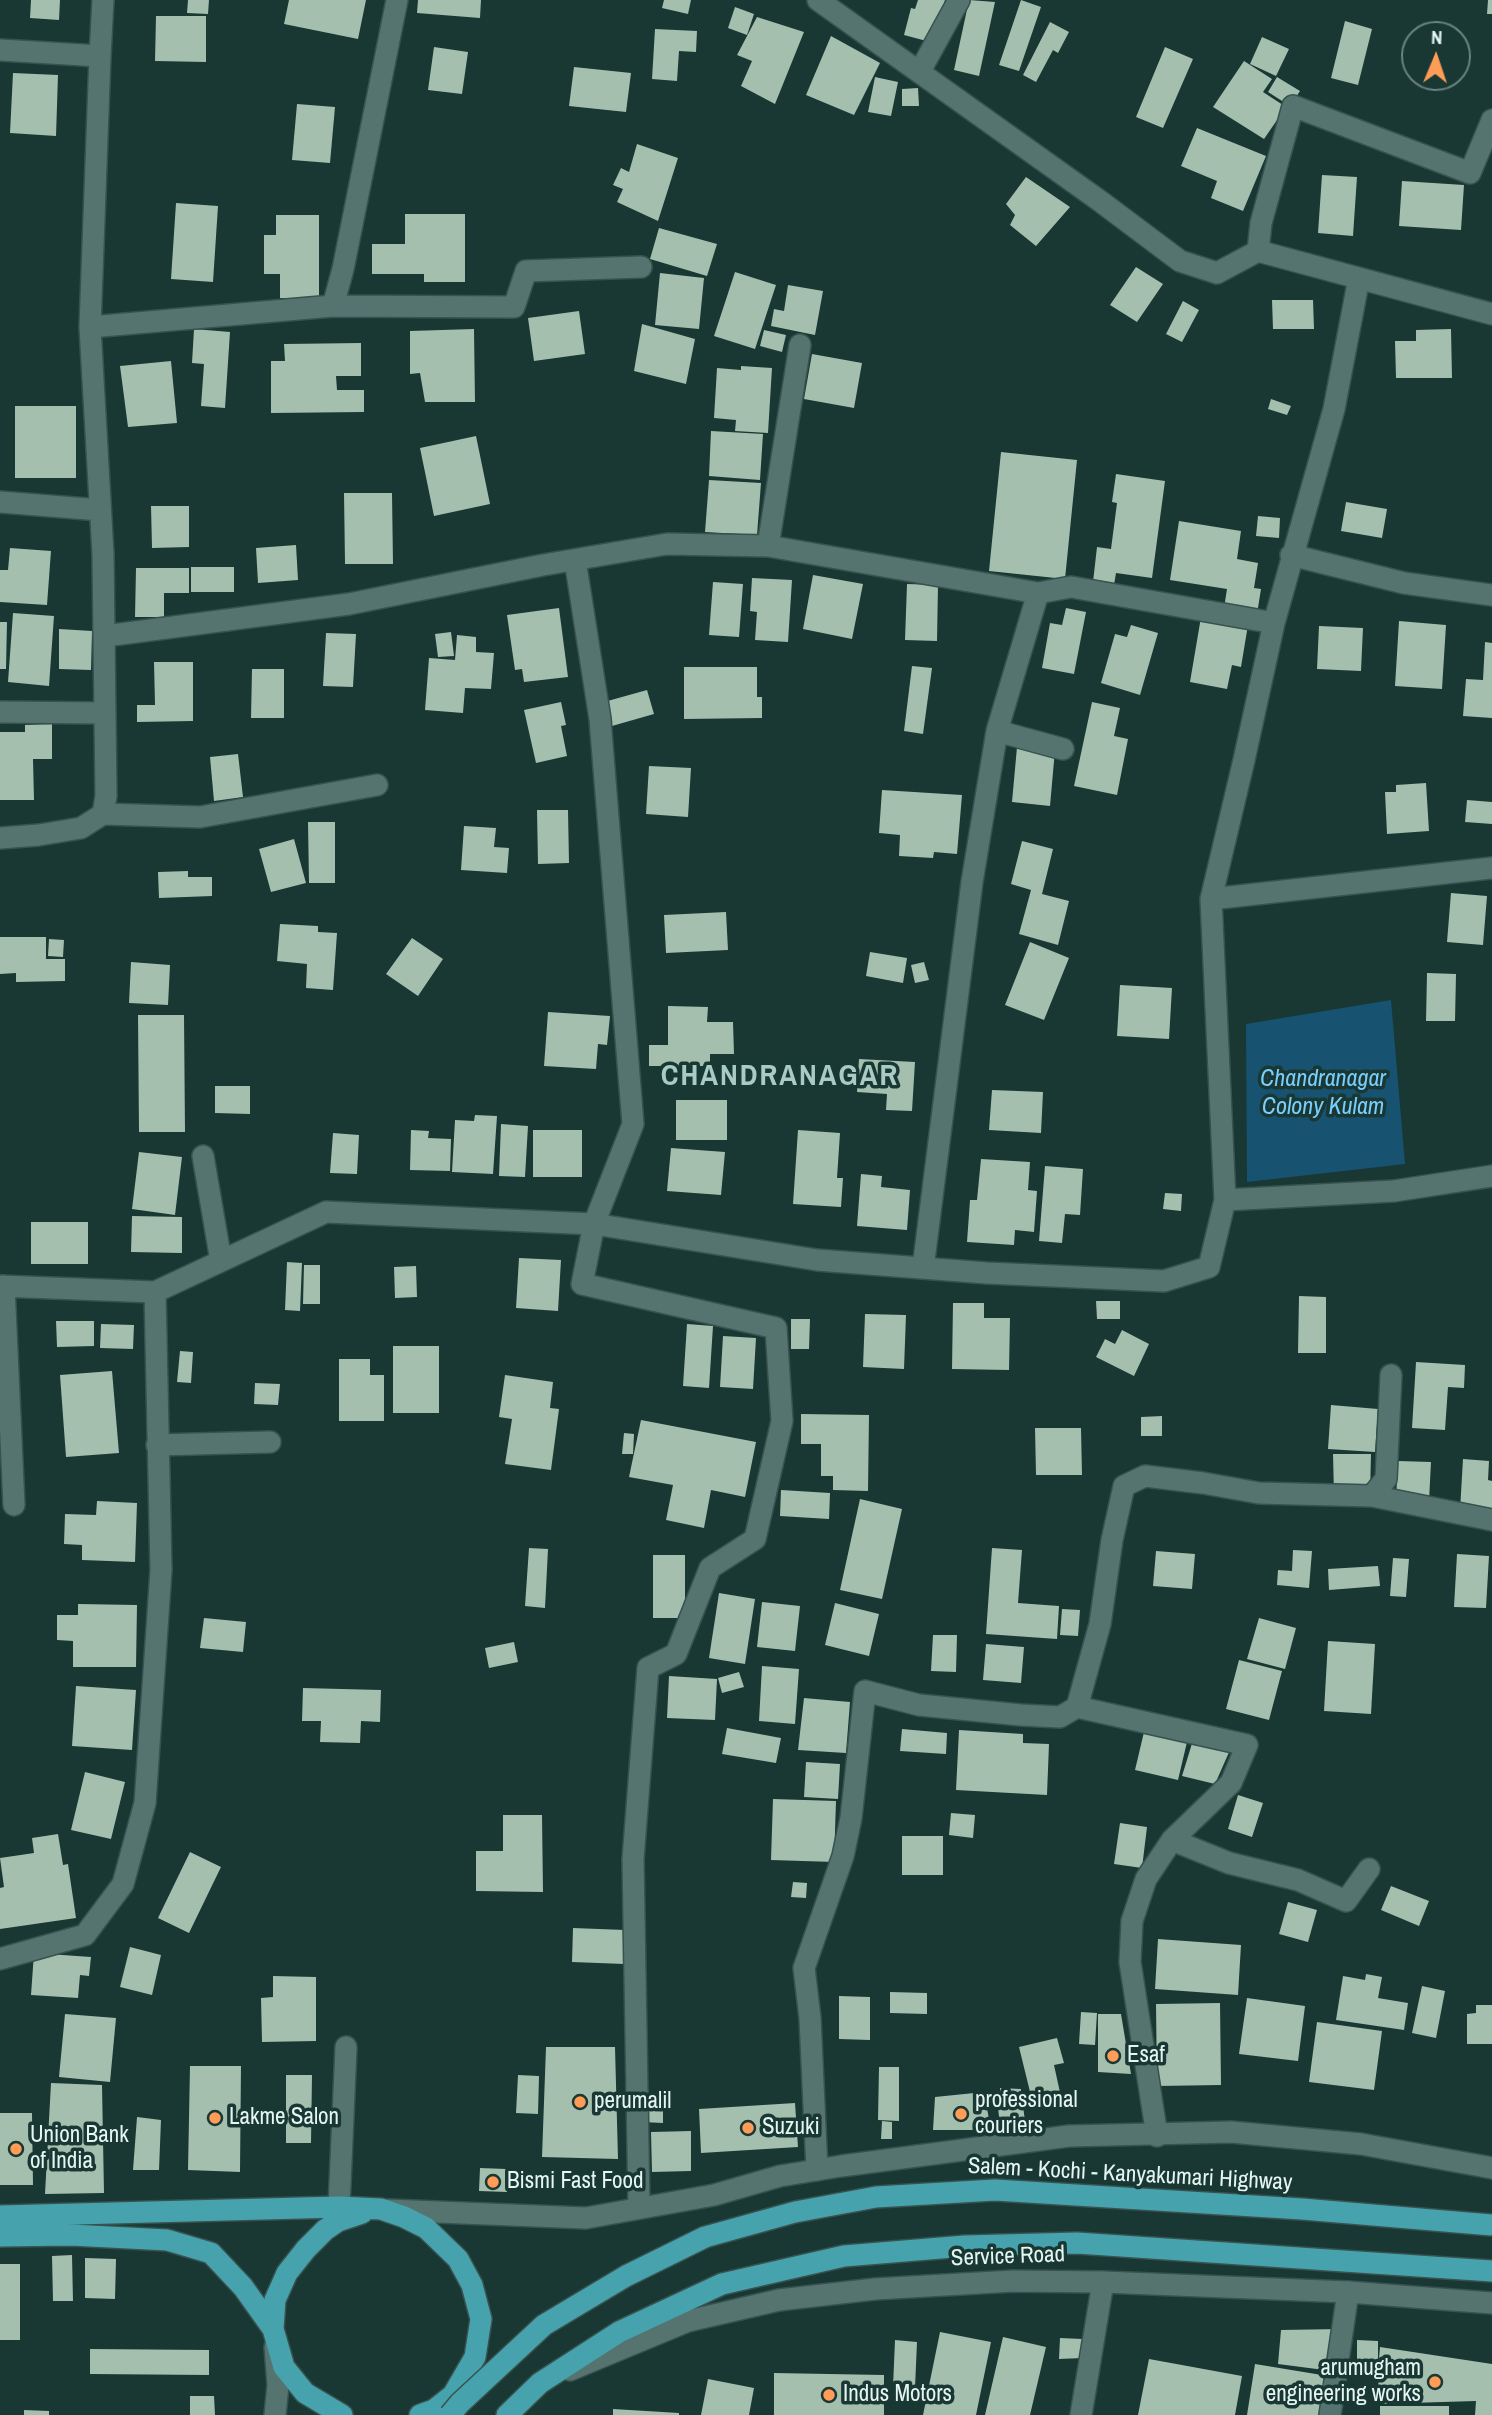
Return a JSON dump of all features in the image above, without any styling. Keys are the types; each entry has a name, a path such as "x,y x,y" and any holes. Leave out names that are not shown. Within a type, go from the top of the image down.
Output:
{"highway":[{"name":"Salem - Kochi - Kanyakumari Highway","path":"452,2405 460,2403 544,2325 626,2276 705,2237 795,2212 876,2197 995,2190 1302,2209 1492,2225"},
{"path":"0,2216 339,2207 381,2209 404,2217 426,2228 458,2259 472,2285 481,2319 475,2357 452,2405 420,2415"},
{"path":"273,2329 275,2300 287,2273 306,2249 338,2221 381,2209"},
{"path":"0,2236 71,2235 167,2240 211,2253 243,2287 273,2329 285,2367 298,2385 305,2393 342,2415"},
{"path":"507,2415 540,2383 619,2332 722,2284 844,2256 965,2246 1077,2243 1492,2271"},
{"path":"452,2405 463,2415"}],"street":[{"path":"103,0 90,327 105,636 106,796 103,814"},
{"path":"333,306 343,269 397,0"},
{"path":"818,0 1180,261 1217,273 1258,251 1492,314"},
{"path":"920,71 959,0"},
{"path":"0,50 100,56"},
{"path":"1258,251 1261,223 1293,106 1470,173 1492,176"},
{"path":"1470,173 1492,120"},
{"path":"90,327 333,306 514,307 526,271 641,267"},
{"path":"14,1506 2,1286 155,1292 326,1212 594,1224 817,1260 923,1268 1164,1281 1209,1267 1225,1200 1211,899 1273,622 1334,409 1359,278"},
{"path":"768,546 800,345"},
{"path":"0,502 100,510"},
{"path":"105,636 349,604 667,544 768,546 1038,593 1071,587 1273,622"},
{"path":"1291,555 1404,583 1492,595"},
{"path":"575,560 600,719 633,1124 594,1224 582,1284 776,1328 782,1421 755,1539 710,1568 676,1654 649,1668 633,1859 639,2207"},
{"path":"923,1268 972,882 997,731 1038,593"},
{"path":"0,712 104,713"},
{"path":"997,731 1063,749"},
{"path":"0,838 81,828 103,814 200,817 377,785"},
{"path":"1211,899 1492,868"},
{"path":"203,1156 221,1261"},
{"path":"1225,1200 1394,1191 1492,1176"},
{"path":"0,1959 85,1936 123,1884 145,1803 160,1570 155,1292"},
{"path":"1372,1496 1386,1479 1391,1375"},
{"path":"158,1445 270,1443"},
{"path":"1077,1707 1100,1624 1112,1541 1124,1486 1145,1476 1259,1493 1372,1496 1492,1520"},
{"path":"817,2170 810,2018 804,1968 843,1856 851,1818 865,1691 919,1705 1021,1715 1059,1717 1077,1707 1247,1745 1231,1783 1172,1840 1146,1879 1132,1921 1130,1962 1157,2136"},
{"path":"1172,1840 1228,1863 1298,1880 1346,1901 1369,1869"},
{"path":"339,2207 346,2047"},
{"path":"381,2209 586,2218 714,2195 780,2176 1069,2136 1157,2136 1231,2132 1361,2144 1492,2168"},
{"name":"Service Road","path":"540,2383 688,2321 779,2300 875,2289 1013,2281 1103,2282 1348,2292 1492,2303"},
{"path":"1081,2415 1103,2282"},
{"path":"1330,2415 1348,2292"},
{"path":"273,2329 278,2385 275,2415"}],"water":[{"name":"Chandranagar Colony Kulam","path":"1391,1000 1405,1164 1247,1182 1246,1024"}],"building":[{"path":"31,0 60,0 59,20 30,18"},
{"path":"188,0 209,0 208,14 187,13"},
{"path":"289,0 366,0 358,39 284,24"},
{"path":"418,0 481,0 480,18 417,13"},
{"path":"664,0 691,0 688,14 662,8"},
{"path":"918,0 945,0 934,43 904,35 911,8 915,9"},
{"path":"969,0 995,2 979,76 954,70"},
{"path":"1021,0 1041,7 1019,71 999,65"},
{"path":"1488,0 1492,0 1492,14 1487,14"},
{"path":"735,7 754,14 747,35 728,28"},
{"path":"156,16 206,16 206,62 155,61"},
{"path":"757,17 804,32 775,104 741,86 752,61 737,55"},
{"path":"1345,21 1372,29 1358,85 1331,78"},
{"path":"1050,22 1069,32 1058,53 1053,50 1036,82 1023,75"},
{"path":"655,29 697,31 696,52 679,51 677,81 652,79"},
{"path":"831,36 880,63 854,115 806,95"},
{"path":"1262,37 1289,49 1276,76 1250,64"},
{"path":"434,47 468,52 462,94 428,90"},
{"path":"1165,47 1193,59 1163,128 1136,117"},
{"path":"1244,61 1272,79 1263,92 1286,107 1264,139 1213,107"},
{"path":"574,67 631,73 626,112 569,106"},
{"path":"13,73 58,75 56,136 10,133"},
{"path":"875,77 898,82 891,116 868,112"},
{"path":"1277,77 1300,91 1290,106 1268,92"},
{"path":"918,88 919,106 902,106 902,89"},
{"path":"297,104 335,107 330,163 292,160"},
{"path":"1197,128 1266,156 1243,211 1211,198 1217,181 1181,166"},
{"path":"637,144 678,158 658,221 617,202 623,189 613,185 621,168 629,172"},
{"path":"1322,175 1357,177 1353,236 1318,233"},
{"path":"1026,177 1070,207 1036,246 1010,225 1015,215 1006,204"},
{"path":"1402,181 1464,185 1461,230 1399,226"},
{"path":"176,203 218,206 213,282 171,279"},
{"path":"405,214 465,214 465,282 424,282 424,274 372,274 372,244 405,244"},
{"path":"276,215 319,215 319,298 280,298 280,274 264,274 264,235 276,235"},
{"path":"659,228 717,244 707,276 650,259"},
{"path":"1136,267 1163,284 1137,322 1110,305"},
{"path":"735,272 776,285 755,349 714,336"},
{"path":"660,273 704,278 699,329 655,325"},
{"path":"788,285 823,291 815,335 771,326 774,309 784,311"},
{"path":"1272,300 1313,300 1314,329 1273,329"},
{"path":"1183,301 1199,310 1182,342 1166,334"},
{"path":"579,311 585,354 534,361 528,318"},
{"path":"642,324 695,339 686,384 634,371"},
{"path":"194,329 230,332 225,408 201,406 204,364 192,363"},
{"path":"474,329 475,402 425,402 420,373 410,374 410,331"},
{"path":"1451,329 1452,378 1396,378 1395,341 1416,341 1416,330"},
{"path":"764,330 786,335 782,352 760,346"},
{"path":"361,343 361,376 336,376 337,390 364,390 364,412 271,413 271,361 285,361 284,344"},
{"path":"812,354 862,363 854,408 804,399"},
{"path":"171,361 177,423 128,427 120,366"},
{"path":"741,366 772,368 768,433 735,431 736,420 714,418 717,368 741,370"},
{"path":"1271,399 1291,406 1287,415 1268,409"},
{"path":"15,406 76,406 76,478 15,478"},
{"path":"711,431 763,434 760,480 709,476"},
{"path":"476,436 490,504 434,516 420,448"},
{"path":"1001,452 1077,460 1065,579 989,571"},
{"path":"1116,474 1165,481 1152,578 1116,573 1114,585 1093,582 1097,547 1111,549 1117,503 1112,502"},
{"path":"709,480 761,483 757,535 705,532"},
{"path":"344,493 392,493 393,564 345,564"},
{"path":"1346,502 1387,509 1382,538 1341,531"},
{"path":"151,506 189,506 189,547 152,548"},
{"path":"1258,516 1280,518 1279,538 1256,536"},
{"path":"1179,521 1241,531 1237,559 1258,563 1254,588 1261,589 1257,614 1224,608 1227,589 1170,580"},
{"path":"296,545 298,580 258,583 256,548"},
{"path":"10,548 51,551 47,605 0,602 0,570 8,570"},
{"path":"191,567 234,567 234,592 191,592"},
{"path":"136,568 189,568 189,593 164,593 164,617 135,617"},
{"path":"813,575 863,584 852,639 803,629"},
{"path":"752,578 792,580 788,642 755,640 757,612 750,611"},
{"path":"713,582 743,584 739,637 709,635"},
{"path":"907,584 938,585 937,641 905,640"},
{"path":"559,608 568,677 524,682 522,669 515,670 507,615"},
{"path":"1066,608 1086,612 1074,674 1042,668 1050,623 1062,625"},
{"path":"13,613 54,616 49,686 8,682"},
{"path":"1201,617 1248,625 1241,667 1232,665 1227,689 1190,682"},
{"path":"1399,621 1446,625 1442,689 1395,686"},
{"path":"0,622 7,622 6,669 0,669"},
{"path":"1131,625 1158,633 1140,695 1101,683 1115,634 1127,637"},
{"path":"1319,626 1363,628 1361,671 1317,669"},
{"path":"59,629 92,631 91,670 59,669"},
{"path":"451,632 454,656 438,657 435,634"},
{"path":"326,633 356,634 353,687 323,686"},
{"path":"457,635 476,637 476,652 494,653 491,689 465,688 463,713 425,710 429,658 455,660"},
{"path":"1485,642 1492,643 1492,718 1463,716 1466,679 1483,680"},
{"path":"154,662 193,662 193,721 137,722 137,705 155,705"},
{"path":"912,666 932,668 923,734 904,731"},
{"path":"684,667 757,667 757,697 762,697 762,718 684,719"},
{"path":"252,669 284,669 284,718 251,718"},
{"path":"647,690 654,714 612,726 604,702"},
{"path":"561,702 566,725 561,726 567,756 536,763 524,710"},
{"path":"1092,702 1120,708 1114,736 1128,739 1117,795 1074,786"},
{"path":"52,724 52,759 33,759 34,800 0,800 0,732 25,732 25,725"},
{"path":"1017,747 1055,750 1050,806 1012,802"},
{"path":"238,754 243,797 214,801 210,757"},
{"path":"649,766 691,768 688,817 646,814"},
{"path":"1426,783 1429,831 1387,834 1385,792 1396,792 1396,785"},
{"path":"882,790 962,795 957,854 934,852 933,858 899,856 900,835 879,833"},
{"path":"1467,800 1492,802 1492,824 1465,822"},
{"path":"537,810 568,810 569,863 538,864"},
{"path":"308,822 335,822 335,883 309,883"},
{"path":"464,826 496,828 494,847 509,848 507,873 461,870"},
{"path":"294,839 306,883 271,892 259,849"},
{"path":"1022,841 1053,849 1042,894 1069,901 1058,945 1019,934 1031,890 1011,884"},
{"path":"188,871 188,877 212,877 212,896 159,898 158,872"},
{"path":"1451,893 1487,896 1483,945 1447,942"},
{"path":"726,912 728,950 666,953 664,915"},
{"path":"280,924 318,926 318,932 337,933 333,990 306,988 307,964 277,961"},
{"path":"0,937 46,937 46,959 65,959 65,981 16,982 16,973 0,974"},
{"path":"412,938 443,959 418,996 386,974"},
{"path":"49,939 64,940 63,957 48,956"},
{"path":"1030,942 1069,958 1044,1020 1005,1005"},
{"path":"870,952 907,958 903,983 866,976"},
{"path":"131,962 170,965 168,1005 129,1003"},
{"path":"924,962 929,980 915,983 911,965"},
{"path":"1427,973 1456,974 1455,1021 1426,1021"},
{"path":"1120,985 1172,988 1169,1039 1117,1036"},
{"path":"668,1006 708,1007 707,1022 733,1022 734,1054 710,1054 710,1066 649,1066 649,1045 668,1045"},
{"path":"548,1012 610,1016 607,1045 598,1044 596,1069 544,1066"},
{"path":"138,1015 184,1015 185,1132 139,1132"},
{"path":"859,1059 915,1062 912,1111 886,1110 887,1094 857,1092"},
{"path":"215,1086 250,1086 250,1114 215,1113"},
{"path":"992,1090 1043,1092 1041,1133 989,1130"},
{"path":"676,1100 727,1100 727,1140 676,1140"},
{"path":"475,1115 497,1116 493,1174 452,1172 455,1120 474,1121"},
{"path":"501,1124 528,1126 525,1177 499,1176"},
{"path":"411,1130 429,1131 428,1138 451,1139 450,1171 410,1170"},
{"path":"533,1130 582,1130 582,1177 533,1177"},
{"path":"798,1130 840,1133 837,1178 843,1178 841,1207 793,1204"},
{"path":"333,1133 359,1135 357,1174 330,1173"},
{"path":"671,1148 725,1152 721,1195 667,1191"},
{"path":"139,1152 182,1157 175,1215 132,1209"},
{"path":"981,1159 1030,1162 1028,1190 1037,1191 1034,1232 1015,1230 1014,1245 967,1242 970,1200 977,1200"},
{"path":"1045,1166 1083,1169 1080,1215 1065,1214 1062,1243 1039,1241"},
{"path":"861,1174 882,1176 881,1187 910,1190 907,1230 857,1226"},
{"path":"1165,1193 1182,1194 1181,1211 1163,1209"},
{"path":"132,1216 182,1217 182,1253 131,1252"},
{"path":"31,1222 88,1222 88,1264 31,1264"},
{"path":"519,1258 561,1260 558,1311 516,1308"},
{"path":"287,1262 302,1263 300,1311 285,1310"},
{"path":"304,1265 320,1265 320,1304 303,1304"},
{"path":"416,1266 417,1297 395,1298 394,1267"},
{"path":"1299,1296 1326,1297 1326,1353 1298,1353"},
{"path":"1096,1301 1120,1301 1120,1319 1097,1319"},
{"path":"953,1303 984,1303 984,1318 1010,1318 1009,1370 952,1369"},
{"path":"865,1314 906,1315 904,1369 863,1367"},
{"path":"791,1319 810,1319 809,1349 791,1349"},
{"path":"56,1321 94,1321 94,1346 57,1347"},
{"path":"101,1324 134,1325 133,1349 100,1348"},
{"path":"687,1324 713,1326 709,1388 683,1386"},
{"path":"1122,1330 1149,1344 1134,1376 1096,1357 1105,1339 1115,1344"},
{"path":"723,1336 756,1338 753,1389 720,1387"},
{"path":"393,1346 439,1346 439,1413 393,1413"},
{"path":"180,1351 193,1352 191,1383 177,1382"},
{"path":"339,1359 370,1359 370,1375 384,1375 384,1421 339,1421"},
{"path":"1416,1362 1465,1365 1464,1388 1448,1387 1445,1430 1412,1428"},
{"path":"112,1371 119,1453 66,1457 60,1375"},
{"path":"505,1375 553,1382 550,1408 559,1409 551,1470 505,1464 512,1419 499,1417"},
{"path":"255,1383 280,1384 278,1405 254,1404"},
{"path":"1331,1405 1378,1409 1375,1452 1328,1449"},
{"path":"801,1414 869,1415 868,1491 833,1490 833,1476 821,1476 821,1444 801,1444"},
{"path":"1162,1416 1162,1436 1141,1436 1141,1417"},
{"path":"641,1420 756,1442 745,1497 711,1490 704,1528 666,1520 673,1485 629,1477"},
{"path":"1035,1428 1081,1428 1082,1475 1036,1475"},
{"path":"624,1433 634,1434 633,1454 622,1454"},
{"path":"1333,1454 1371,1454 1370,1495 1334,1495"},
{"path":"1463,1459 1489,1461 1488,1480 1492,1481 1492,1512 1460,1510"},
{"path":"1398,1461 1431,1462 1429,1501 1396,1499"},
{"path":"781,1490 830,1493 829,1519 780,1516"},
{"path":"860,1499 902,1509 882,1599 840,1590"},
{"path":"97,1501 137,1503 135,1562 82,1560 82,1545 64,1544 65,1514 96,1515"},
{"path":"529,1548 548,1549 545,1608 525,1606"},
{"path":"992,1548 1022,1550 1018,1603 1059,1606 1057,1639 986,1634"},
{"path":"1293,1550 1312,1551 1309,1588 1277,1585 1278,1570 1292,1571"},
{"path":"1156,1551 1195,1554 1192,1589 1153,1586"},
{"path":"1457,1554 1489,1556 1486,1608 1454,1607"},
{"path":"653,1555 685,1555 685,1618 653,1618"},
{"path":"1393,1558 1409,1559 1406,1597 1390,1596"},
{"path":"1378,1566 1380,1586 1329,1590 1328,1569"},
{"path":"719,1593 755,1599 745,1664 709,1658"},
{"path":"762,1602 800,1606 795,1651 757,1647"},
{"path":"835,1603 879,1614 869,1656 825,1645"},
{"path":"78,1604 137,1605 136,1667 73,1667 73,1641 57,1640 57,1615 78,1615"},
{"path":"1062,1609 1080,1610 1078,1636 1060,1635"},
{"path":"204,1618 246,1622 243,1652 200,1648"},
{"path":"1259,1618 1296,1628 1285,1669 1247,1659"},
{"path":"933,1635 957,1635 956,1672 931,1671"},
{"path":"1328,1641 1375,1644 1371,1714 1324,1711"},
{"path":"514,1642 518,1662 489,1668 485,1648"},
{"path":"986,1644 1024,1647 1021,1683 983,1680"},
{"path":"1239,1660 1282,1671 1269,1720 1226,1709"},
{"path":"762,1666 799,1669 795,1724 759,1721"},
{"path":"739,1672 744,1687 722,1693 718,1678"},
{"path":"669,1676 717,1679 715,1720 667,1718"},
{"path":"76,1686 136,1690 132,1750 72,1746"},
{"path":"303,1688 381,1690 380,1722 361,1721 360,1743 320,1742 321,1721 302,1721"},
{"path":"804,1698 850,1702 846,1753 798,1750"},
{"path":"727,1728 781,1738 776,1763 722,1754"},
{"path":"902,1729 947,1733 946,1754 900,1751"},
{"path":"959,1730 1023,1734 1023,1743 1049,1744 1047,1795 956,1790"},
{"path":"1144,1732 1187,1742 1178,1780 1135,1770"},
{"path":"1194,1737 1230,1750 1215,1784 1182,1776"},
{"path":"806,1762 840,1764 838,1799 804,1797"},
{"path":"85,1772 125,1782 111,1839 71,1830"},
{"path":"1238,1795 1263,1803 1252,1837 1228,1829"},
{"path":"773,1799 836,1801 834,1862 771,1860"},
{"path":"951,1813 975,1815 973,1838 949,1835"},
{"path":"503,1815 542,1815 543,1892 476,1891 476,1851 503,1851"},
{"path":"1120,1823 1147,1827 1142,1868 1114,1864"},
{"path":"58,1834 63,1865 68,1864 76,1918 0,1929 0,1888 4,1887 0,1858 34,1853 32,1838"},
{"path":"902,1836 943,1836 943,1875 902,1875"},
{"path":"190,1852 221,1867 189,1933 158,1918"},
{"path":"793,1882 807,1883 806,1898 791,1897"},
{"path":"1391,1886 1429,1901 1419,1926 1381,1910"},
{"path":"1288,1902 1317,1910 1308,1942 1279,1934"},
{"path":"573,1928 625,1930 624,1964 572,1962"},
{"path":"1158,1939 1241,1945 1238,1995 1155,1989"},
{"path":"130,1947 161,1955 152,1995 120,1987"},
{"path":"34,1953 91,1957 89,1976 80,1975 78,1998 31,1995"},
{"path":"1366,1974 1382,1977 1378,1998 1408,2003 1404,2030 1336,2020 1343,1976 1365,1980"},
{"path":"273,1976 316,1977 316,2041 262,2042 261,1998 273,1997"},
{"path":"1422,1986 1445,1991 1436,2038 1412,2033"},
{"path":"890,1992 927,1993 927,2014 890,2013"},
{"path":"839,1996 870,1997 870,2040 839,2039"},
{"path":"1247,1998 1305,2006 1298,2061 1239,2054"},
{"path":"1220,2003 1221,2085 1157,2086 1156,2004"},
{"path":"1476,2005 1492,2005 1492,2044 1467,2044 1467,2014 1476,2013"},
{"path":"1081,2012 1097,2013 1095,2045 1079,2044"},
{"path":"65,2014 116,2018 110,2082 59,2077"},
{"name":"Esaf","path":"1098,2014 1121,2014 1131,2074 1098,2072"},
{"path":"1317,2022 1382,2031 1374,2090 1309,2082"},
{"path":"1057,2038 1064,2063 1054,2065 1061,2097 1033,2104 1019,2047"},
{"name":"perumalil","path":"546,2047 615,2047 618,2159 542,2157"},
{"name":"Lakme Salon","path":"190,2066 241,2066 240,2172 188,2170"},
{"path":"879,2067 899,2067 899,2121 878,2120"},
{"path":"286,2075 312,2075 311,2143 286,2143"},
{"path":"518,2075 539,2076 538,2114 516,2113"},
{"path":"51,2083 102,2085 104,2193 45,2194"},
{"path":"1000,2088 1021,2089 1021,2105 1000,2105"},
{"name":"professional couriers","path":"984,2092 991,2130 933,2130 935,2097"},
{"path":"642,2100 663,2100 663,2123 642,2122"},
{"name":"Suzuki","path":"795,2103 798,2147 701,2153 699,2109"},
{"path":"1023,2105 1025,2122 1000,2125 998,2108"},
{"name":"Union Bank of India","path":"0,2113 32,2113 33,2185 0,2185"},
{"path":"137,2117 161,2120 159,2170 133,2170"},
{"path":"882,2121 892,2122 892,2139 881,2139"},
{"path":"691,2131 691,2171 652,2172 651,2132"},
{"path":"480,2168 506,2169 507,2192 479,2191"},
{"path":"72,2255 73,2301 53,2301 52,2256"},
{"path":"85,2258 116,2259 115,2299 85,2298"},
{"path":"0,2264 20,2264 20,2340 0,2340"},
{"path":"1340,2329 1332,2371 1278,2364 1281,2330"},
{"path":"940,2332 991,2342 976,2415 923,2415"},
{"path":"1003,2337 1046,2347 1030,2415 985,2415"},
{"path":"1060,2338 1083,2339 1083,2358 1059,2359"},
{"path":"895,2340 917,2342 915,2388 893,2387"},
{"name":"arumugham engineering works","path":"1357,2340 1378,2341 1378,2370 1380,2347 1492,2364 1492,2415 1475,2415 1476,2401 1377,2404 1379,2374 1357,2374"},
{"path":"90,2349 209,2350 209,2375 90,2374"},
{"path":"1149,2359 1242,2376 1235,2415 1138,2415"},
{"path":"1255,2364 1328,2376 1322,2415 1247,2415"},
{"name":"Indus Motors","path":"774,2373 884,2375 884,2415 774,2415"},
{"path":"708,2379 754,2388 749,2415 701,2415"},
{"path":"190,2396 214,2396 215,2415 190,2415"},
{"path":"1380,2406 1449,2406 1449,2415 1380,2415"},
{"path":"613,2409 679,2413 679,2415 613,2415"},
{"path":"24,2410 49,2411 49,2415 24,2415"}],"place":[{"name":"Esaf","path":"1113,2056"},
{"name":"perumalil","path":"580,2102"},
{"name":"professional couriers","path":"961,2114"},
{"name":"Lakme Salon","path":"215,2118"},
{"name":"Suzuki","path":"748,2128"},
{"name":"Union Bank of India","path":"16,2149"},
{"name":"Bismi Fast Food","path":"493,2182"},
{"name":"arumugham engineering works","path":"1435,2382"},
{"name":"Indus Motors","path":"829,2395"}],"district":[{"name":"CHANDRANAGAR","path":"780,1077"}]}
